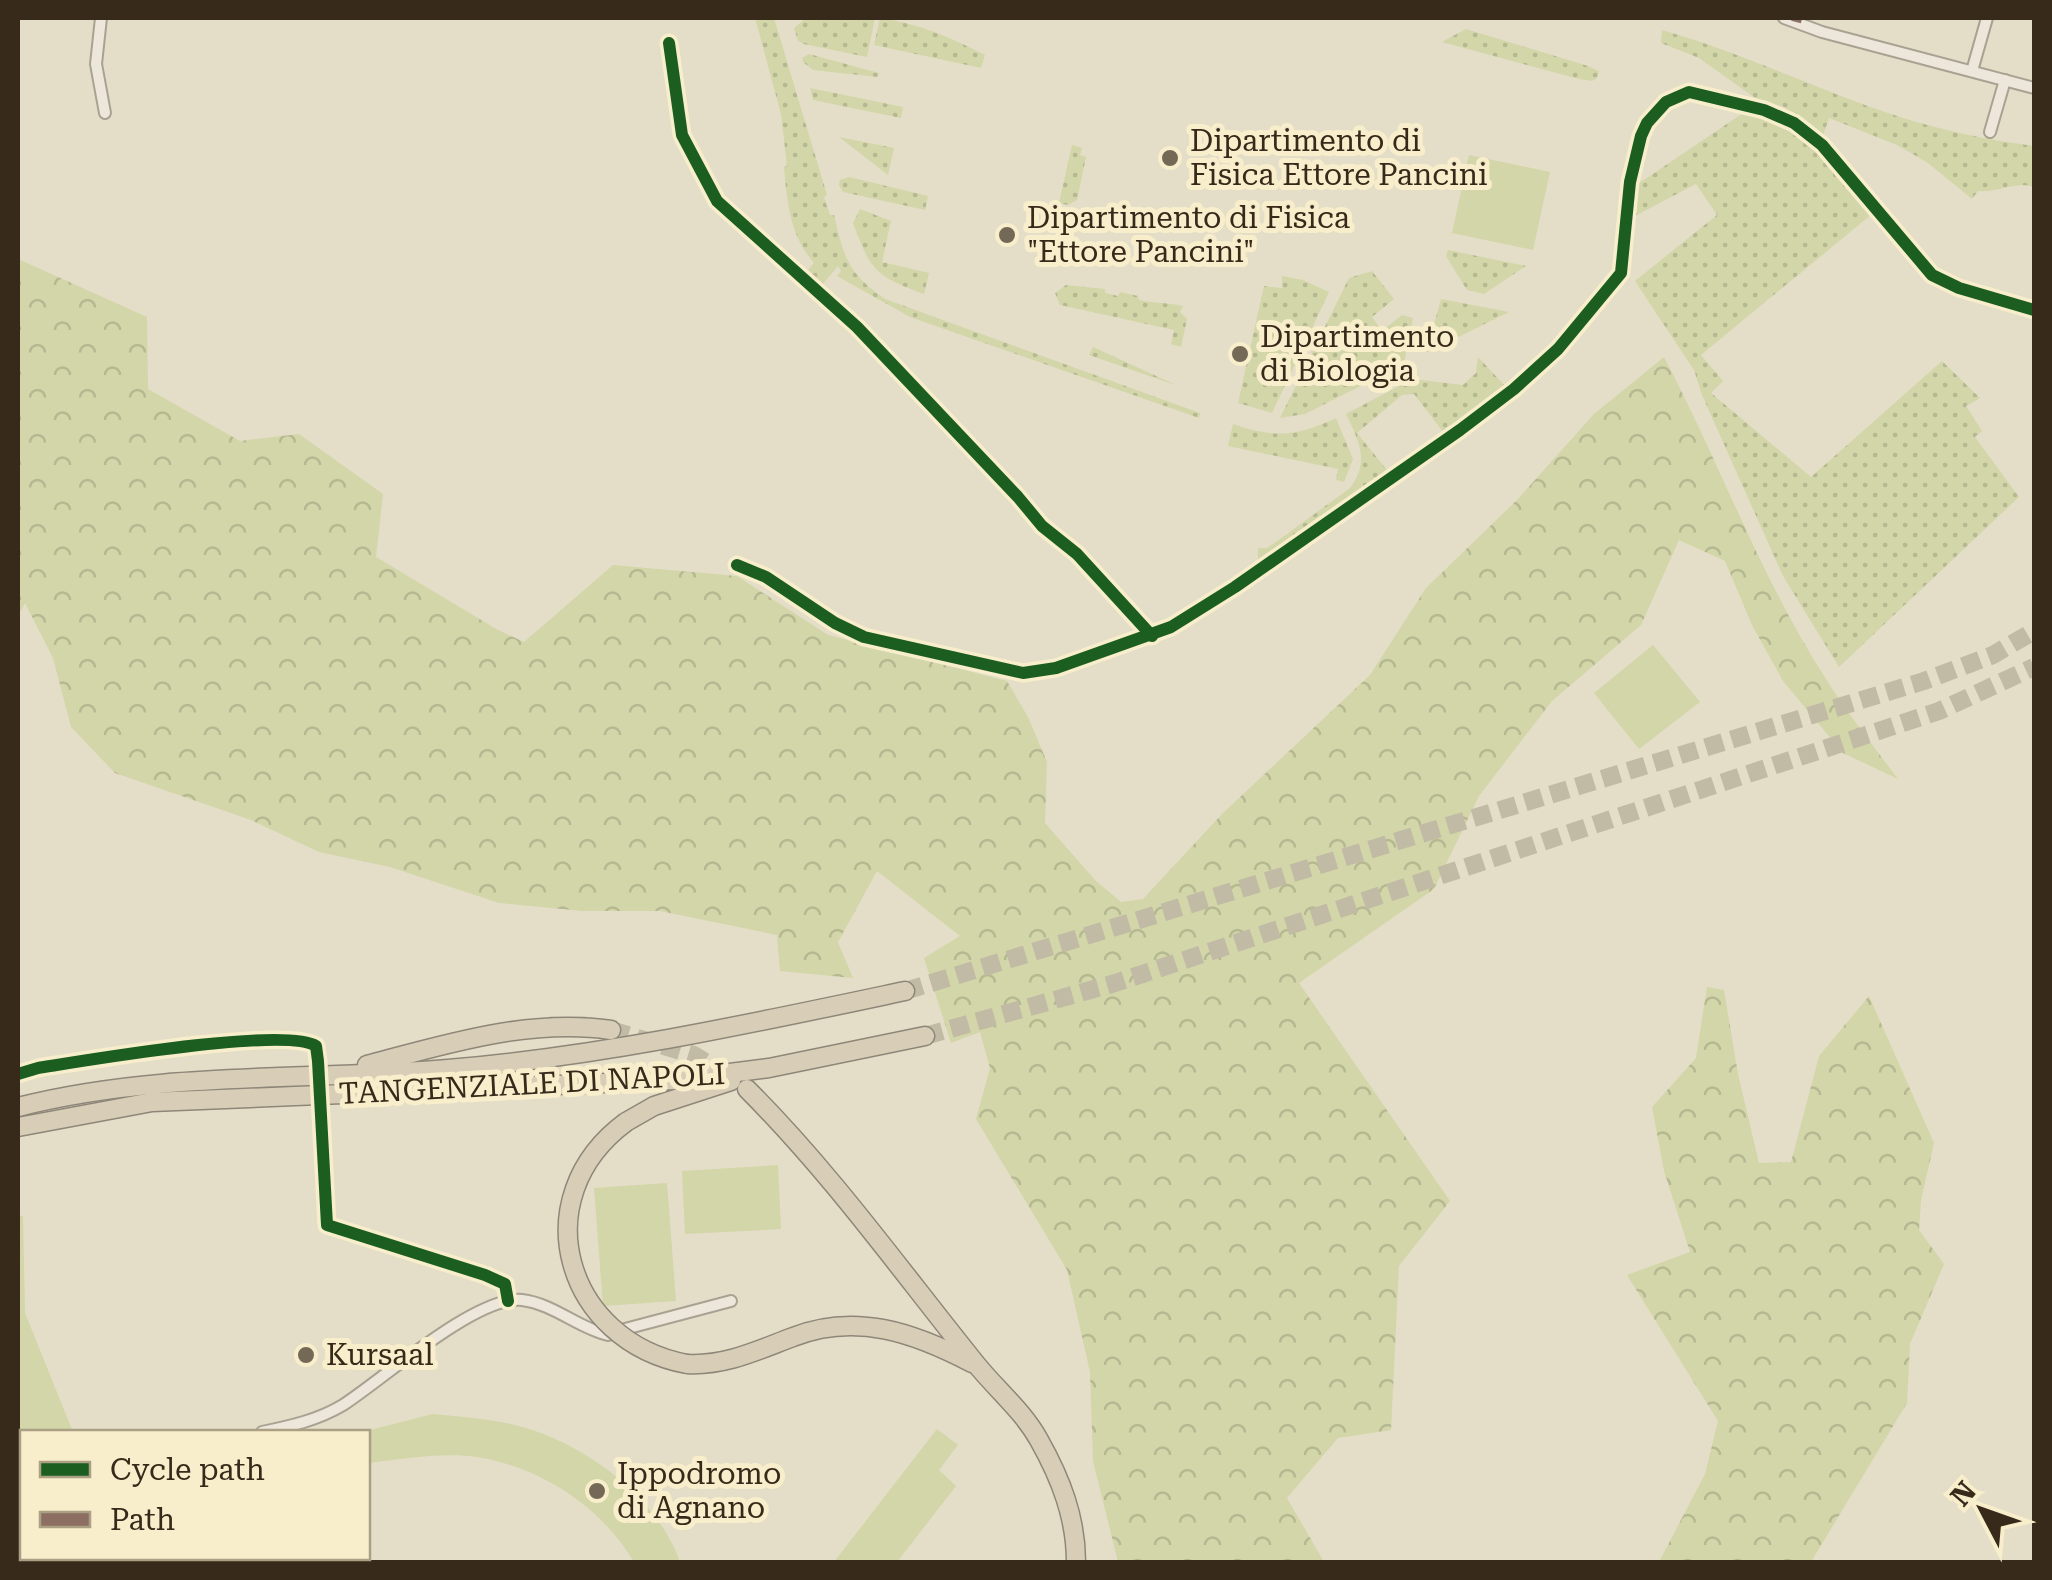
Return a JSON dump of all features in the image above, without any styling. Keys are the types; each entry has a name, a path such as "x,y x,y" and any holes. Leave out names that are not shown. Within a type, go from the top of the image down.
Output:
{"highway":[{"name":"TANGENZIALE DI NAPOLI","path":"18,1108 155,1082 448,1069 634,1046 905,990"},
{"path":"335,1074 514,1030 582,1026 611,1030"},
{"name":"TANGENZIALE DI NAPOLI","path":"18,1127 152,1102 675,1080 769,1068 925,1036"},
{"path":"769,1068 685,1094 626,1122 598,1146 576,1182 568,1214 571,1260 590,1305 617,1334 643,1349 688,1364 727,1361 800,1334 860,1325 930,1341 977,1366"},
{"path":"747,1089 848,1202 977,1366 1030,1425 1070,1511 1076,1562"}],"street":[{"path":"101,18 96,64 105,114"},
{"path":"1784,18 1822,32 2034,88"},
{"path":"1972,71 1987,18"},
{"path":"669,43 682,136 717,201 856,327 972,446 1042,526 1076,554 1152,636"},
{"path":"1990,132 2004,80"},
{"path":"737,565 766,577 835,623 864,636 1023,673 1056,668 1152,636 1234,587 1460,430 1514,389 1558,348 1621,273 1630,182 1641,136 1657,110 1674,96 1689,92 1764,110 1794,123 1822,145 1932,275 1959,288 2034,310"},
{"path":"18,1074 178,1047 290,1040 316,1046 318,1061"},
{"path":"320,1109 326,1225 485,1275 505,1284 508,1301"},
{"path":"269,1430 328,1413 417,1350 488,1308 508,1301 521,1300 552,1310 608,1335"},
{"path":"625,1329 731,1301"}],"green space":[{"path":"755,18 774,18 830,215 834,215 849,263 863,281 885,299 1200,413 1199,418 910,317 837,276 841,271 838,266 823,284 808,270 814,263 791,218 781,114"},
{"path":"875,18 867,57 804,44 798,41 794,28 804,20"},
{"path":"880,18 921,28 972,48 985,55 981,68 874,45"},
{"path":"1466,29 1588,66 1599,71 1597,78 1579,79 1442,42"},
{"path":"1662,30 1900,117 2034,146 2034,187 1978,191 1972,199 1928,163 1897,145 1829,118 1823,136 1784,107 1758,100 1699,58 1661,43"},
{"path":"809,54 879,73 878,77 813,70 802,58"},
{"path":"810,88 903,107 901,118 813,100"},
{"path":"1749,109 1788,126 1804,138 1872,214 1701,355 1723,381 1711,393 1811,477 1942,361 1980,398 1966,406 1982,431 1975,437 2019,497 1839,667 1783,576 1694,370 1635,281 1717,215 1696,184 1631,218 1635,186"},
{"path":"839,137 894,148 888,175"},
{"path":"1072,145 1082,148 1080,155 1086,157 1077,200 1068,205 1059,203"},
{"path":"1469,155 1550,172 1533,250 1452,233"},
{"path":"849,177 928,196 925,210 843,192 840,180"},
{"path":"860,209 891,221 882,262 929,273 924,294 895,282 870,262 853,223"},
{"path":"1448,250 1526,266 1484,294 1467,290 1446,256"},
{"path":"18,259 147,317 148,389 240,441 299,434 383,494 376,557 524,642 613,565 737,576 828,635 1007,681 1047,762 1045,823 1096,881 1121,902 1143,899 1222,814 1370,675 1426,588 1517,500 1594,414 1664,357 1803,641 1843,705 1898,779 1843,753 1783,681 1752,625 1725,561 1679,540 1641,625 1552,701 1479,796 1434,889 1299,983 1450,1201 1399,1266 1391,1430 1338,1438 1287,1498 1324,1562 1118,1562 1093,1461 1090,1372 1067,1270 976,1119 990,1068 980,1032 951,1043 924,958 960,936 877,871 838,942 853,978 780,971 777,935 660,911 582,911 499,903 390,867 319,852 251,820 115,773 71,727 53,658 25,603 18,616"},
{"path":"1372,271 1394,299 1372,317 1382,331 1402,315 1413,318 1404,364 1305,414 1280,418 1349,278"},
{"path":"1282,276 1329,292 1272,413 1238,403 1264,286 1282,288"},
{"path":"1066,285 1183,306 1180,312 1187,319 1181,347 1171,344 1174,330 1060,305 1055,293"},
{"path":"1441,299 1509,312 1426,353"},
{"path":"1093,347 1178,386 1089,355"},
{"path":"1478,357 1506,387 1444,433 1414,394 1402,395 1357,433 1387,470 1258,561 1258,548 1276,542 1350,488 1356,478 1360,451 1346,414 1412,379 1463,385 1476,373"},
{"path":"1336,418 1353,459 1344,482 1336,480 1338,469 1228,446 1233,424 1261,432 1285,433"},
{"path":"1653,645 1700,702 1639,749 1594,693"},
{"path":"1707,987 1724,990 1759,1163 1791,1162 1819,1056 1869,996 1934,1143 1921,1200 1919,1230 1944,1264 1910,1344 1907,1403 1811,1562 1659,1562 1705,1474 1718,1421 1627,1275 1690,1252 1664,1171 1652,1107 1696,1058"},
{"path":"778,1165 781,1229 685,1234 682,1171"},
{"path":"667,1183 676,1301 603,1306 594,1188"},
{"path":"18,1215 23,1216 25,1313 72,1430 20,1430 18,1506"},
{"name":"Ippodromo di Agnano","path":"433,1414 515,1425 550,1436 596,1462 638,1497 656,1517 680,1562 634,1562 621,1542 587,1507 546,1480 501,1462 450,1455 370,1463 370,1430"},
{"name":"Ippodromo di Agnano","path":"937,1429 958,1445 939,1470 956,1486 897,1562 834,1562"}],"tunnel":[{"path":"905,991 1924,681 1993,655 2034,631"},
{"path":"925,1036 1112,984 1939,711 2034,667"},
{"path":"611,1030 694,1055 730,1078"}],"marked path":[{"path":"1796,22 1797,18"}],"cycle path":[{"path":"669,43 682,135 717,201 857,327 1042,526 1077,554 1152,636"},
{"path":"737,565 766,577 835,623 864,637 1023,673 1056,668 1171,627 1460,430 1558,349 1621,273 1630,182 1647,123 1666,102 1689,92 1764,110 1794,123 1822,145 1932,275 1959,288 2034,310"},
{"path":"18,1074 226,1042 297,1041 316,1046 327,1225 485,1275 505,1284 508,1301"}],"place":[{"name":"Dipartimento di Fisica Ettore Pancini","path":"1170,158"},
{"name":"Dipartimento di Fisica \"Ettore Pancini\"","path":"1007,235"},
{"name":"Dipartimento di Biologia","path":"1240,354"},
{"name":"Kursaal","path":"306,1355"},
{"name":"Ippodromo di Agnano","path":"597,1491"}]}
